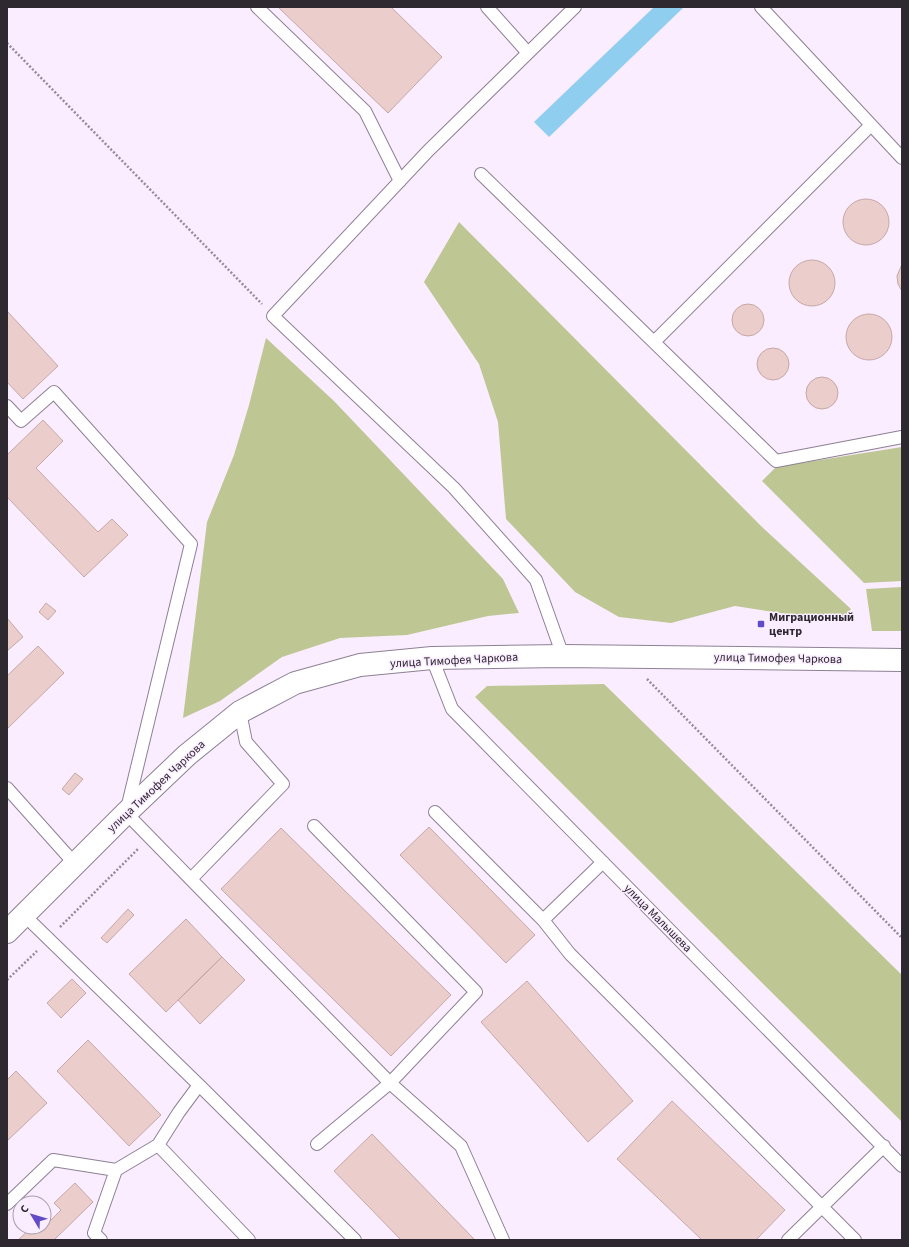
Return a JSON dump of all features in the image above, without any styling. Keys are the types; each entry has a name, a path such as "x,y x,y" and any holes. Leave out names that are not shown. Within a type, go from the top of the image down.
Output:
{"main road":[{"name":"улица Тимофея Чаркова","path":"7,932 126,813 187,755 240,712 295,683 360,665 432,658 625,656 902,660"}],"lane":[{"path":"257,7 365,111 400,181"},
{"path":"487,7 528,53"},
{"path":"562,656 536,580 454,488 273,316 400,181 575,7"},
{"path":"761,7 902,158"},
{"path":"654,342 871,125"},
{"path":"481,174 776,461 902,437"},
{"path":"7,406 21,421 54,392 191,544 126,813 390,1083 461,1146 503,1240"},
{"name":"улица Малышева","path":"432,658 452,709 884,1146 902,1166"},
{"path":"191,879 283,784 246,742 240,712"},
{"path":"7,788 75,864"},
{"path":"435,812 543,920 570,954 855,1240"},
{"path":"314,826 476,992 390,1083 316,1144"},
{"path":"543,920 603,862"},
{"path":"24,915 199,1085 355,1240"},
{"path":"7,1204 53,1160 116,1170 158,1145 179,1112 199,1085"},
{"path":"158,1145 250,1240"},
{"path":"788,1240 823,1208 884,1146"},
{"path":"101,1240 94,1233 116,1170"}],"path":[{"path":"7,43 273,316"},
{"path":"625,656 902,938"},
{"path":"7,980 150,837"}],"green space":[{"path":"459,222 761,526 851,609 839,622 735,606 671,623 619,617 575,592 506,519 498,422 479,364 424,282"},
{"path":"266,338 334,401 503,579 519,613 488,616 407,635 340,638 282,657 220,701 183,718 207,522 234,455 249,405"},
{"path":"902,447 902,581 864,583 762,481 776,467"},
{"path":"902,587 902,631 872,631 866,589"},
{"path":"604,684 902,975 902,1122 475,697 487,686"}],"water":[{"path":"654,7 684,7 549,137 534,122"}],"building":[{"path":"278,7 391,7 442,57 388,113"},
{"path":"862,199 870,199 879,203 885,209 889,222 885,235 879,241 870,245 862,245 853,241 847,235 843,226 843,218 847,209 853,203"},
{"path":"808,260 816,260 825,264 831,270 835,283 831,296 825,302 816,306 808,306 799,302 793,296 789,287 789,279 793,270 799,264"},
{"path":"902,264 902,291 898,284 897,276"},
{"path":"745,304 751,304 761,311 764,320 763,326 757,333 751,336 745,336 735,329 732,323 732,317 739,307"},
{"path":"7,311 58,366 23,399 7,382"},
{"path":"865,314 873,314 882,318 888,324 892,337 888,350 882,356 873,360 865,360 856,356 850,350 846,341 846,333 850,324 856,318"},
{"path":"770,348 776,348 786,355 789,364 788,370 782,377 776,380 770,380 760,373 757,367 757,361 764,351"},
{"path":"819,377 825,377 835,384 838,393 837,399 831,406 825,409 819,409 809,402 806,396 806,390 813,380"},
{"path":"43,420 63,441 36,468 98,532 112,519 128,535 84,577 7,497 7,455"},
{"path":"46,603 56,611 48,620 39,612"},
{"path":"7,618 23,637 7,651"},
{"path":"38,646 64,673 7,729 7,676"},
{"path":"75,773 83,779 69,795 62,789"},
{"path":"429,827 535,935 506,963 400,855"},
{"path":"281,828 451,995 391,1056 221,889"},
{"path":"128,909 134,915 107,943 101,938"},
{"path":"186,919 222,957 166,1012 129,974"},
{"path":"222,957 245,980 200,1024 178,1000"},
{"path":"72,979 86,993 61,1018 47,1003"},
{"path":"527,981 633,1101 588,1142 481,1022"},
{"path":"88,1040 161,1115 129,1146 57,1071"},
{"path":"16,1071 47,1103 7,1141 7,1080"},
{"path":"672,1101 785,1210 756,1240 702,1240 617,1159"},
{"path":"372,1134 475,1240 401,1240 334,1171"},
{"path":"75,1183 93,1202 54,1240 18,1240 23,1235 52,1235 52,1219 61,1210 54,1203"}],"place":[{"name":"Миграционный центр","path":"761,624"}]}
